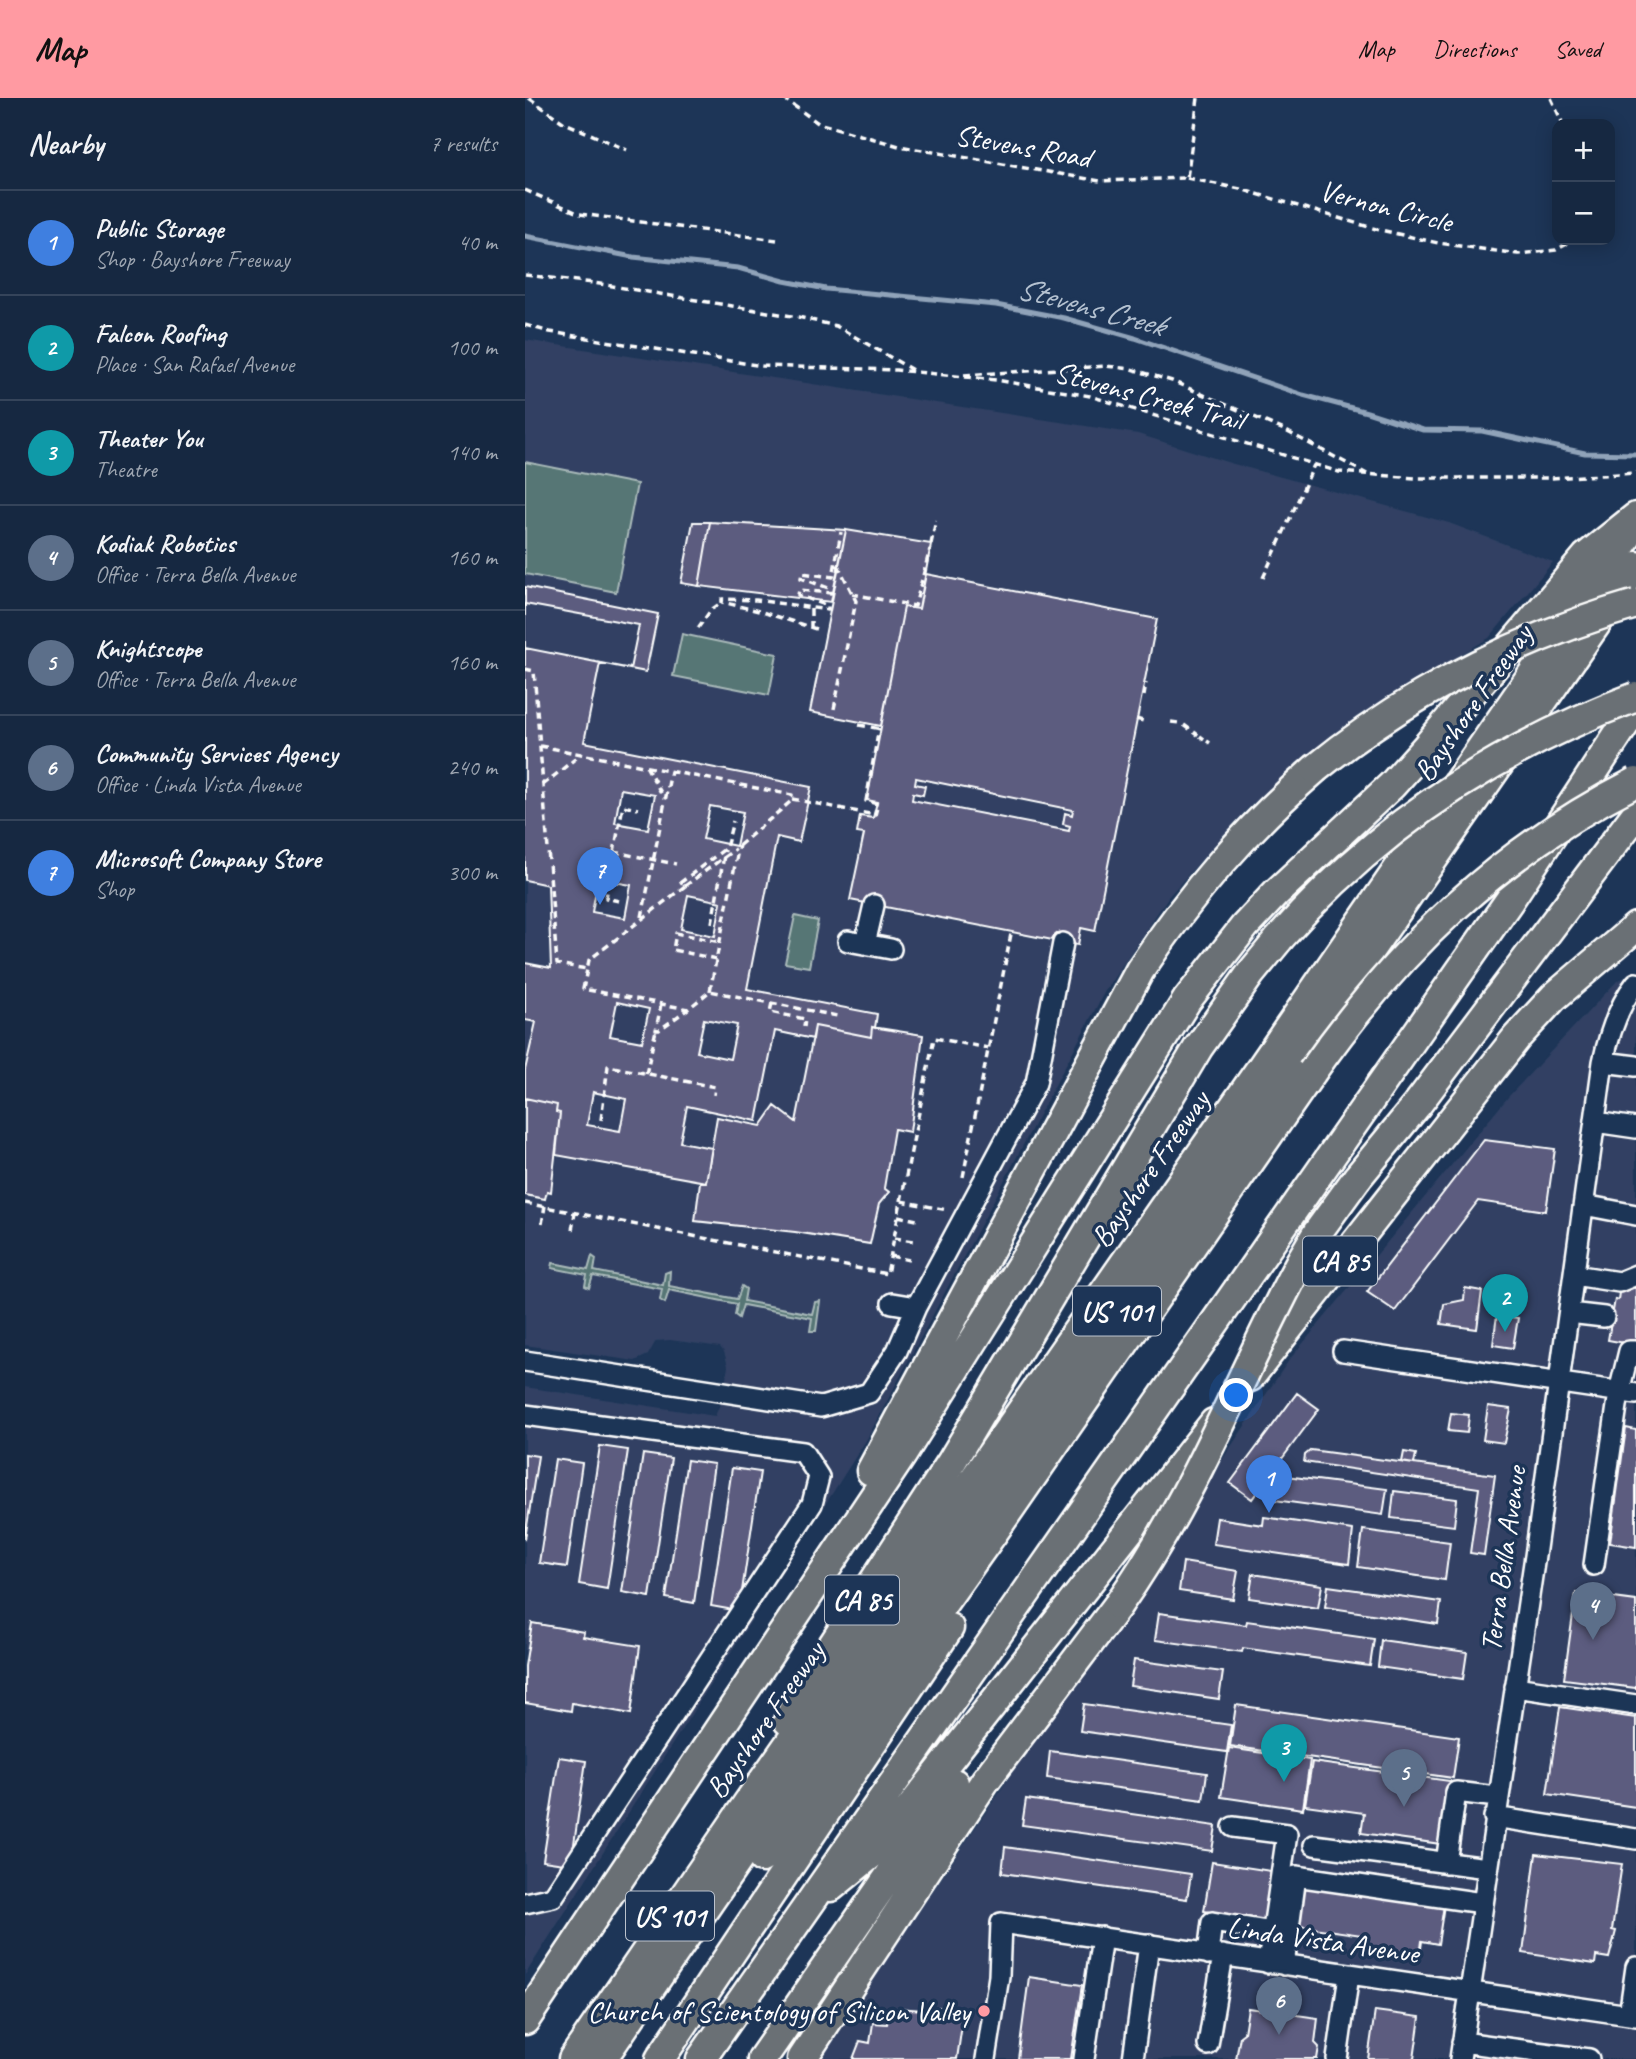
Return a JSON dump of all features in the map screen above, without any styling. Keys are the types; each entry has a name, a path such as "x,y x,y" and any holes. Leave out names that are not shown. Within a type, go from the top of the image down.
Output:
{"highway":[{"path":"525,2020 902,1455 1164,1035 1208,972 1276,893 1392,785 1586,557 1636,517"},
{"name":"Bayshore Freeway","path":"573,2059 1636,523"},
{"name":"US 101","path":"602,2059 1143,1272 1636,566"},
{"path":"779,1638 916,1390 1140,970 1192,895 1252,827 1315,769 1372,725 1465,669 1566,625 1636,604"},
{"name":"CA 85","path":"747,1804 801,1694 959,1450 1179,1079 1225,1008 1279,939 1337,877 1420,810 1476,773 1533,741 1636,698"},
{"name":"US 101","path":"701,2059 1509,901 1636,707"},
{"path":"660,2059 1319,1077 1370,994 1400,960 1498,870 1565,822 1636,782"},
{"path":"616,2059 1319,1077 1412,972 1467,919 1542,858 1636,803"},
{"path":"790,2059 1022,1730 1118,1605 1146,1564 1181,1506 1300,1262 1317,1233 1636,814"},
{"name":"CA 85","path":"810,1903 879,1848 1517,1037 1554,997 1636,927"},
{"path":"762,2059 982,1744 1192,1451"},
{"path":"802,2059 926,1868"}],"street":[{"path":"874,905 857,943 891,949"},
{"path":"525,1361 821,1407 869,1393 897,1351 916,1307 923,1264 1036,1083 1063,943"},
{"name":"Terra Bella Avenue","path":"1461,2050 1603,1065 1621,1007 1636,983"},
{"path":"1603,1065 1636,1066"},
{"path":"1595,1122 1636,1128"},
{"path":"1584,1205 1636,1215"},
{"path":"1574,1275 1619,1282 1636,1275"},
{"path":"892,1303 916,1307"},
{"path":"1569,1313 1604,1317"},
{"path":"1343,1351 1627,1393"},
{"path":"1594,1565 1627,1393 1629,1351 1636,1352"},
{"path":"525,1415 803,1452 819,1477 812,1504 553,1897 525,1903"},
{"path":"1515,1687 1636,1705"},
{"path":"1446,1863 1456,1792 1497,1797"},
{"path":"1494,1817 1636,1839"},
{"path":"1233,1827 1287,1834 1273,1932 1276,1964"},
{"path":"1314,1846 1487,1868"},
{"path":"1276,1964 1296,1875 1482,1903"},
{"path":"1208,2045 1216,1954 1212,1922 1273,1932"},
{"name":"Linda Vista Avenue","path":"986,2059 999,1976 1001,1923 1633,2016"},
{"path":"1084,2059 1102,1937"},
{"path":"1133,2059 1149,1944"},
{"path":"1633,2016 1636,1967"},
{"path":"1337,2059 1349,1975"},
{"path":"1461,2050 1588,2059"}],"path":[{"path":"529,98 563,122 627,150"},
{"name":"Stevens Road","path":"783,98 818,123 899,146 1100,181 1187,178"},
{"path":"1187,178 1198,98"},
{"path":"1551,98 1561,119"},
{"name":"Vernon Circle","path":"1187,178 1240,189 1376,229 1479,250 1518,254 1541,253 1565,245"},
{"path":"525,190 580,214 777,240"},
{"path":"525,275 594,283 798,317 836,326 916,372"},
{"name":"Stevens Creek Trail","path":"525,325 550,332 762,366 835,366 916,372 996,380 1090,396 1339,472 1415,478 1550,478 1636,472"},
{"path":"953,376 1106,366 1131,369 1172,381 1284,430 1369,474"},
{"path":"1263,578 1314,464"},
{"path":"852,594 915,606 936,520"},
{"path":"797,606 799,590 831,593 841,532"},
{"path":"834,709 856,601 836,561"},
{"path":"830,589 801,578 802,573 832,577"},
{"path":"698,628 722,599 828,610 828,606 799,595"},
{"path":"759,611 760,601"},
{"path":"722,602 813,629 811,607"},
{"path":"525,670 534,671 557,964 587,969"},
{"path":"1144,696 1146,683"},
{"path":"1136,719 1143,721 1144,717"},
{"path":"1171,722 1182,724 1201,737"},
{"path":"791,799 874,815 878,803 866,801 880,729 859,725"},
{"path":"540,746 792,795 790,802 735,849 589,960 583,989 688,1009"},
{"path":"543,785 581,754"},
{"path":"646,766 665,800"},
{"path":"642,919 671,771"},
{"path":"619,901 606,898 614,852 624,806 638,809"},
{"path":"712,923 733,821"},
{"path":"656,1030 710,991 739,845"},
{"path":"680,883 726,848"},
{"path":"614,852 676,864"},
{"path":"716,959 673,950 677,933 720,942"},
{"path":"962,1186 1011,934"},
{"path":"710,991 837,1016"},
{"path":"772,1003 770,1012 806,1018 804,1027"},
{"path":"646,1074 661,1004"},
{"path":"525,1203 887,1274 934,1038 988,1048"},
{"path":"601,1119 608,1066 715,1087 714,1095"},
{"path":"901,1201 957,1212"},
{"path":"542,1224 545,1206"},
{"path":"572,1230 575,1213"},
{"path":"898,1216 917,1220"},
{"path":"894,1237 913,1241"},
{"path":"891,1256 923,1264"}],"shaded area":[{"path":"525,340 1138,434 1230,463 1449,523 1553,562 1489,638 1358,716 1249,807 1169,896 1105,991 867,1439 525,1975 525,1387 715,1416 723,1397 728,1366 720,1347 670,1340 656,1341 648,1355 635,1361 525,1345"},
{"path":"1636,972 1636,2059 820,2059 1289,1360 1509,1096 1617,981"}],"green space":[{"path":"525,462 637,484 616,592 525,574"},
{"path":"682,634 777,654 769,695 673,676"},
{"path":"795,916 818,921 809,967 785,963"},
{"path":"592,1256 596,1259 594,1271 663,1285 665,1273 670,1271 669,1286 737,1299 742,1286 746,1289 744,1301 812,1314 815,1302 820,1301 816,1331 810,1331 812,1318 743,1305 739,1318 735,1315 737,1304 669,1290 665,1303 660,1300 662,1289 593,1276 589,1288 585,1286 587,1275 552,1268 553,1263 588,1270"}],"building":[{"path":"693,522 710,522 699,586 681,583"},
{"path":"710,522 846,530 831,602 699,586"},
{"path":"846,530 931,544 919,609 904,607 881,726 810,712"},
{"path":"926,574 1157,619 1095,931 1081,928 1078,945 850,900 864,834 857,833 860,816 873,818 877,802 867,800 904,607 919,609","holes":["916,778 1073,810 1072,815 1065,813 1063,824 1070,826 1069,831 912,800 913,793 923,795 925,786 915,784"]},
{"path":"525,587 658,614 646,672 525,648"},
{"path":"525,604 639,625 630,669 600,663 584,742 811,787 799,842 777,837 747,989 877,1014 875,1028 872,1027 871,1037 815,1026 813,1039 775,1031 757,1121 687,1106 680,1142 712,1148 706,1182 556,1155 560,1113 556,1112 557,1105 525,1098 525,1070 536,1022 525,1020 525,963 551,968 548,885 525,880","holes":["621,789 655,795 648,829 615,823","710,806 743,812 736,846 703,839","598,879 631,885 625,918 592,912","688,895 721,902 715,936 681,929","617,1002 649,1009 642,1042 610,1036","704,1019 737,1025 730,1059 697,1052","593,1092 626,1099 620,1131 587,1125"]},
{"path":"815,1026 871,1037 872,1027 923,1035 910,1132 894,1129 884,1188 889,1192 879,1204 870,1244 795,1232 695,1221 700,1182 706,1182 717,1117 761,1126 775,1106 796,1122"},
{"path":"525,1098 557,1105 556,1112 560,1113 551,1192 547,1191 545,1199 525,1195"},
{"path":"1484,1140 1555,1149 1546,1211 1478,1201 1395,1311 1367,1292"},
{"path":"1620,1285 1636,1288 1636,1345 1608,1340"},
{"path":"1465,1288 1482,1291 1477,1329 1441,1324 1444,1304 1464,1300"},
{"path":"1497,1315 1518,1318 1513,1348 1493,1345"},
{"path":"1297,1393 1319,1409 1252,1499 1230,1483"},
{"path":"1488,1406 1511,1409 1504,1443 1483,1440"},
{"path":"1451,1413 1469,1415 1467,1433 1448,1431"},
{"path":"1626,1428 1636,1430 1636,1547 1610,1543"},
{"path":"600,1446 628,1450 607,1589 579,1584"},
{"path":"1311,1450 1495,1475 1484,1555 1470,1553 1479,1488 1304,1462 1305,1455"},
{"path":"1404,1452 1416,1454 1414,1464 1402,1462"},
{"path":"525,1454 538,1456 525,1539"},
{"path":"643,1454 671,1458 650,1597 622,1592"},
{"path":"555,1459 582,1463 567,1567 539,1563"},
{"path":"687,1460 714,1464 694,1603 666,1598"},
{"path":"732,1468 760,1472 739,1611 711,1606"},
{"path":"1286,1476 1387,1489 1383,1515 1274,1500 1276,1487 1284,1488"},
{"path":"1394,1491 1457,1499 1454,1526 1391,1518"},
{"path":"1264,1517 1353,1530 1349,1564 1213,1544 1217,1518 1263,1525"},
{"path":"1363,1530 1450,1542 1445,1580 1358,1567"},
{"path":"1183,1562 1238,1571 1233,1599 1179,1591"},
{"path":"1253,1574 1322,1585 1318,1608 1249,1598"},
{"path":"1328,1586 1441,1602 1438,1624 1325,1607"},
{"path":"1576,1593 1636,1601 1636,1688 1564,1679"},
{"path":"1159,1613 1246,1625 1247,1621 1374,1639 1370,1666 1243,1648 1242,1652 1155,1640"},
{"path":"532,1623 584,1632 583,1637 640,1646 631,1714 572,1703 571,1711 525,1703 525,1666"},
{"path":"1381,1640 1467,1652 1463,1679 1378,1667"},
{"path":"1134,1660 1223,1672 1219,1699 1130,1686"},
{"path":"1084,1704 1231,1725 1227,1752 1080,1731"},
{"path":"1236,1705 1459,1737 1453,1778 1230,1746"},
{"path":"1560,1707 1636,1718 1636,1807 1547,1794"},
{"path":"1229,1748 1310,1760 1303,1809 1221,1797"},
{"path":"1050,1751 1207,1773 1203,1800 1047,1778"},
{"path":"559,1757 586,1761 571,1865 543,1861"},
{"path":"1312,1762 1450,1781 1441,1844 1361,1833 1364,1813 1305,1805"},
{"path":"1026,1799 1216,1826 1212,1851 1022,1825"},
{"path":"1005,1847 1191,1874 1187,1899 1002,1873"},
{"path":"1536,1854 1622,1864 1612,1930 1616,1931 1609,1958 1596,1956 1595,1964 1523,1953"},
{"path":"1212,1862 1271,1871 1264,1920 1204,1911"},
{"path":"1299,1884 1444,1905 1438,1944 1422,1941 1420,1956 1361,1947 1362,1935 1293,1925"},
{"path":"1029,1977 1082,1985 1071,2059 1018,2059"},
{"path":"923,2005 964,2011 957,2059 853,2059 860,2041 870,2043 873,2023 887,2024 889,2015 897,2008 923,2010"},
{"path":"1248,2008 1318,2018 1315,2043 1319,2047 1317,2059 1236,2059"},
{"path":"1375,2011 1420,2017 1414,2059 1368,2059"}],"waterway":[{"name":"Stevens Creek","path":"525,236 633,257 738,268 826,289 996,305 1064,318 1135,338 1303,395 1423,430 1482,431 1585,453 1636,454"}],"place":[{"name":"Microsoft Company Store","path":"600,905"},
{"name":"Falcon Roofing","path":"1505,1332"},
{"name":"Public Storage","path":"1269,1513"},
{"name":"Kodiak Robotics","path":"1593,1640"},
{"name":"Theater You","path":"1284,1782"},
{"name":"Knightscope","path":"1404,1807"},
{"name":"Church of Scientology of Silicon Valley","path":"984,2011"},
{"name":"Community Services Agency","path":"1279,2035"}]}
